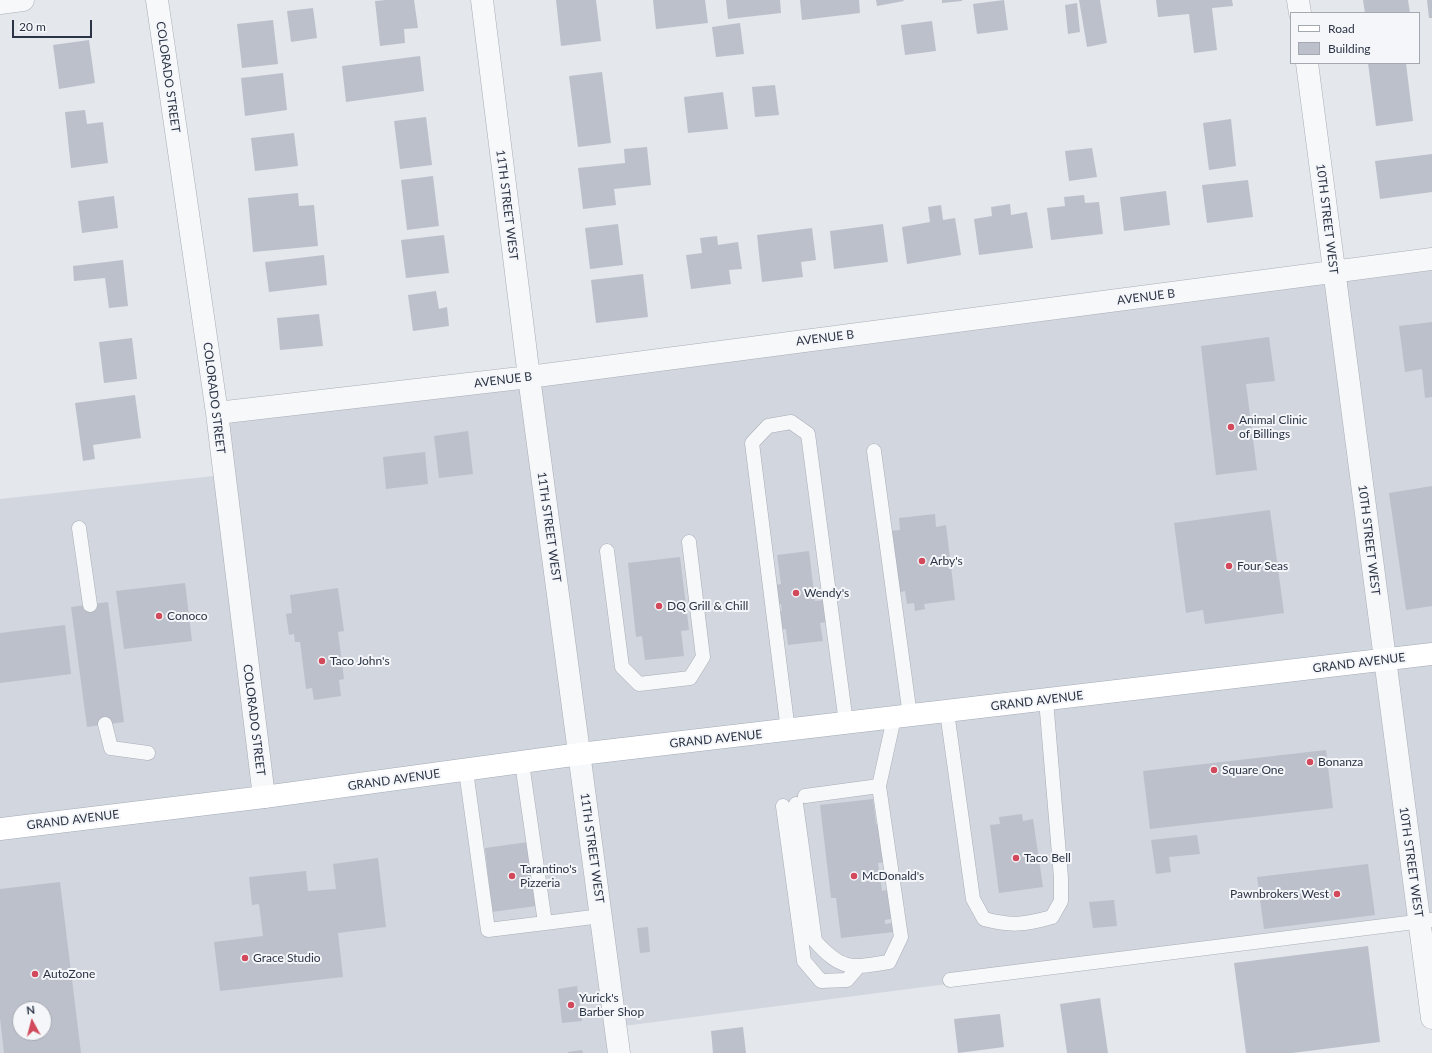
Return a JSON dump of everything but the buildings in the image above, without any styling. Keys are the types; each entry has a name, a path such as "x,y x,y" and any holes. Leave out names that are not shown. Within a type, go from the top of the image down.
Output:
{"main road":[{"name":"GRAND AVENUE","path":"0,829 264,797 580,754 1432,654"}],"street":[{"path":"0,3 23,0"},
{"name":"COLORADO STREET","path":"157,0 217,413 264,797"},
{"name":"11TH STREET WEST","path":"482,0 529,377 619,1053"},
{"path":"1298,0 1300,12"},
{"name":"10TH STREET WEST","path":"1307,64 1384,660 1426,921 1432,1018"},
{"name":"AVENUE B","path":"217,413 529,377 1432,259"}],"lane":[{"path":"788,730 752,443 768,426 791,422 808,434 846,723"},
{"path":"795,802 815,941 828,955 843,964 858,967 889,962 901,937 879,786 902,717 874,450"},
{"path":"80,528 90,605"},
{"path":"607,551 622,667 639,684 690,678 703,657 689,542"},
{"path":"947,712 973,898 984,918 1001,923 1026,924 1052,917 1060,901 1061,878 1046,700"},
{"path":"105,724 111,748 148,754"},
{"path":"522,763 545,923"},
{"path":"466,770 488,930 601,916"},
{"path":"795,802 879,786"},
{"path":"795,802 804,961 821,981 847,980 858,967"},
{"path":"950,980 1426,921"}],"shaded area":[{"path":"1432,259 1432,921 616,1027 619,1053 0,1053 0,499 223,475 217,413"}],"place":[{"name":"Animal Clinic of Billings","path":"1231,427"},
{"name":"Arby's","path":"922,561"},
{"name":"Four Seas","path":"1229,566"},
{"name":"Wendy's","path":"796,593"},
{"name":"DQ Grill & Chill","path":"659,606"},
{"name":"Conoco","path":"159,616"},
{"name":"Taco John's","path":"322,661"},
{"name":"Bonanza","path":"1310,762"},
{"name":"Square One","path":"1214,770"},
{"name":"Taco Bell","path":"1016,858"},
{"name":"Tarantino's Pizzeria","path":"512,876"},
{"name":"McDonald's","path":"854,876"},
{"name":"Pawnbrokers West","path":"1337,894"},
{"name":"Grace Studio","path":"245,958"},
{"name":"AutoZone","path":"35,974"},
{"name":"Yurick's Barber Shop","path":"571,1005"}]}
